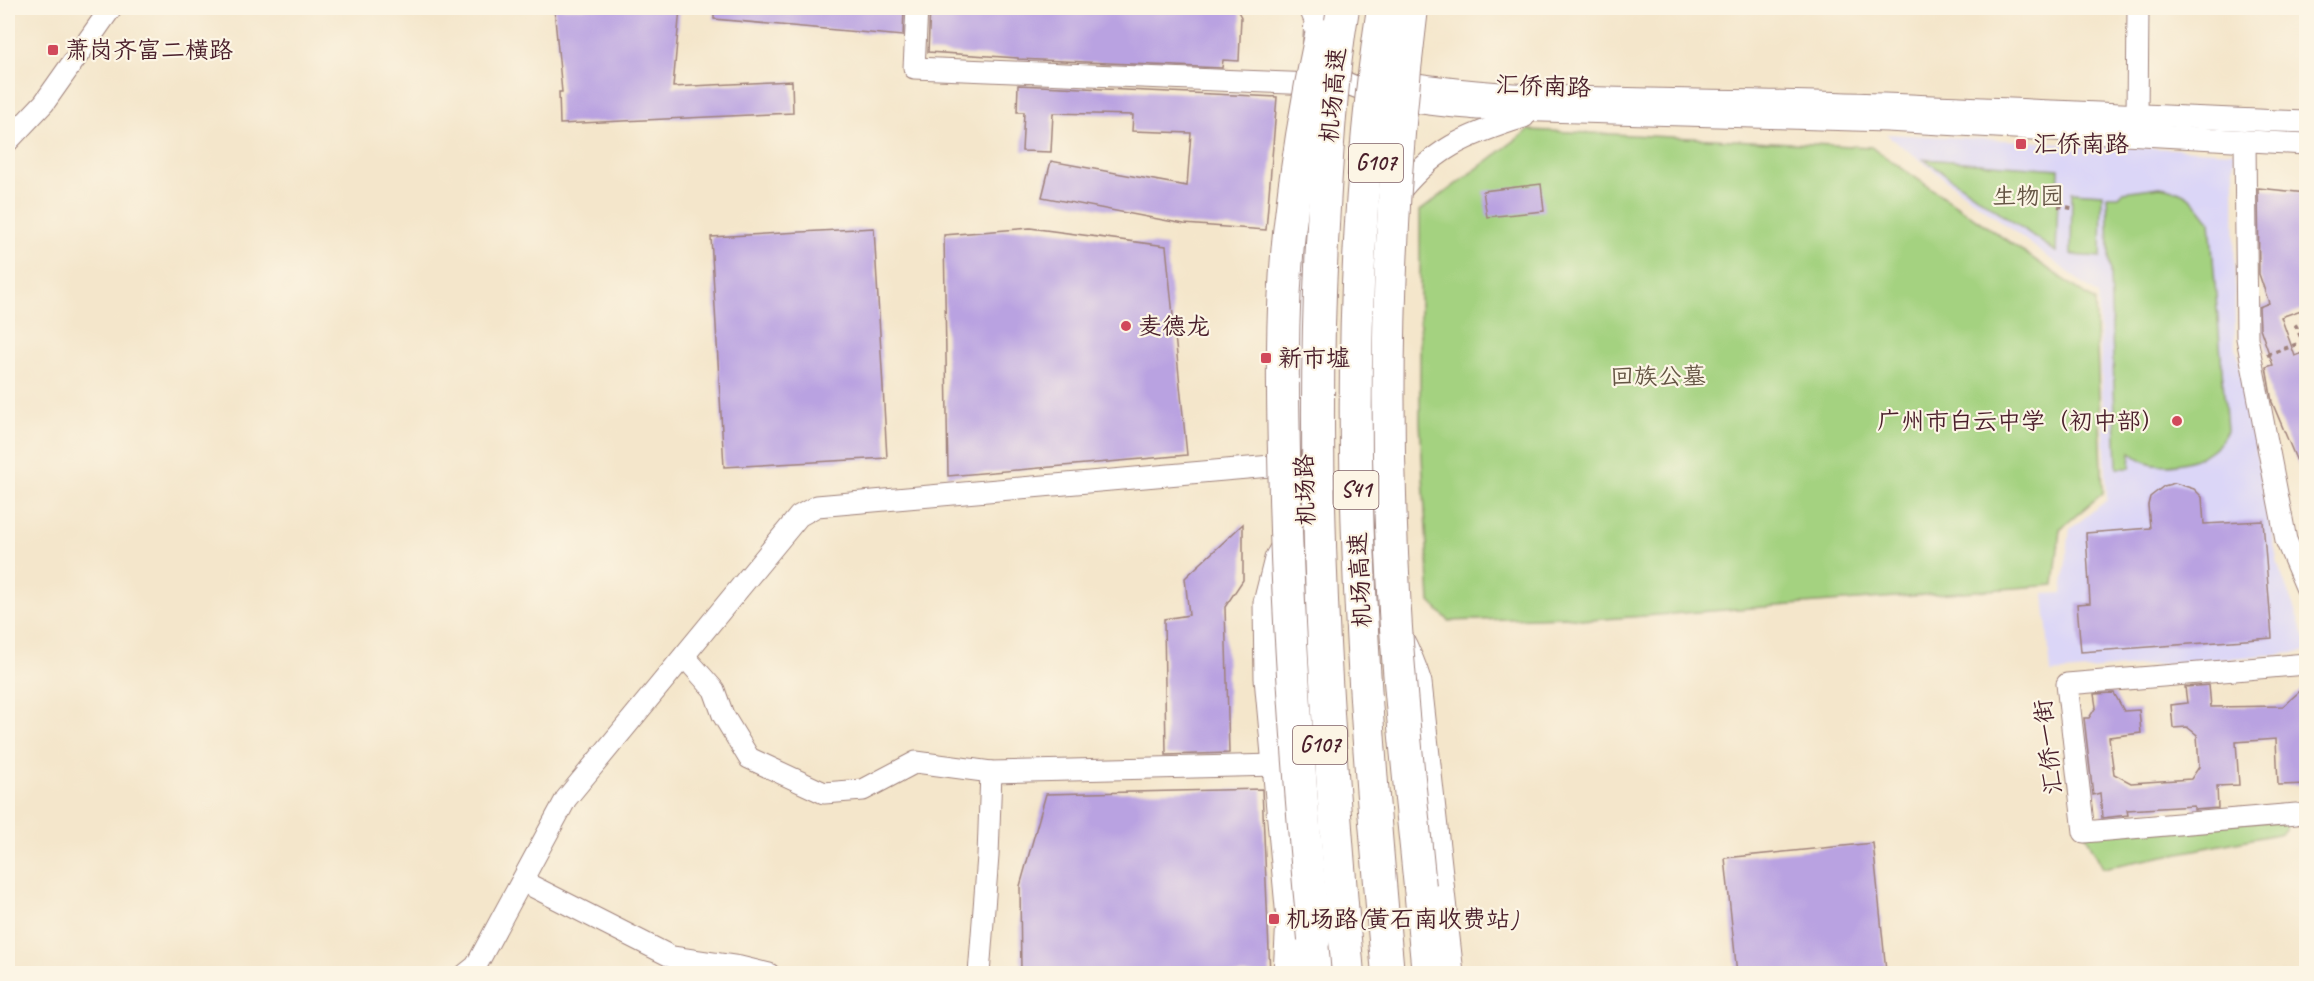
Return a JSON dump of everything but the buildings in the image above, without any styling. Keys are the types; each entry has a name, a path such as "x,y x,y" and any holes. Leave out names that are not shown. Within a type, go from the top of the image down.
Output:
{"highway":[{"name":"机场高速","path":"1383,8 1368,124 1359,257 1355,465 1366,703 1388,974"},
{"path":"1383,87 1396,8"},
{"path":"1412,8 1402,85 1396,169 1390,322 1390,421 1395,611 1428,974"},
{"name":"机场路","path":"1327,10 1309,192 1302,382 1306,515 1321,747 1340,974"},
{"name":"机场高速","path":"1327,10 1330,114 1321,262 1317,469 1326,689 1348,974"},
{"path":"1315,974 1288,598 1283,340 1287,256 1295,177 1311,78 1327,10"},
{"name":"G107","path":"1370,231 1383,87"},
{"path":"1368,588 1364,428 1370,231"},
{"name":"G107","path":"1368,588 1398,974"}],"main road":[{"path":"1287,974 1290,918 1268,678 1267,603 1278,559 1292,533 1306,515"},
{"path":"1368,588 1387,614 1404,644 1418,683 1450,974"}],"street":[{"path":"8,141 44,103 111,8"},
{"path":"917,8 914,68 1319,77"},
{"path":"2137,115 2138,8"},
{"name":"汇侨南路","path":"1319,77 1383,87 1450,88 1544,96 1836,102 2084,123 2245,141 2307,144"},
{"name":"汇侨南路","path":"1383,87 1431,105 1539,112 2084,123 2137,115 2307,122"},
{"path":"1370,231 1415,172 1432,157 1474,134 1539,112"},
{"path":"2245,141 2247,338 2286,540 2307,587"},
{"path":"454,974 471,970 566,799 799,516 817,506 1304,463"},
{"path":"684,656 714,690 723,715 749,758 824,793 863,790 916,762 991,772 1276,765"},
{"name":"汇侨一街","path":"2296,814 2084,832 2067,684 2307,664"},
{"path":"979,974 988,856 991,772"},
{"path":"522,881 672,957 740,967 769,974"}],"path":[{"path":"2058,206 2072,208"},
{"path":"2307,322 2296,326 2307,348"},
{"path":"2267,355 2303,342"}],"shaded area":[{"name":"广州市白云中学（初中部）","path":"1886,134 2234,152 2235,341 2278,565 2306,641 2306,652 2051,673 2044,594 2062,593 2070,529 2107,500 2098,295"}],"green space":[{"name":"回族公墓","path":"1529,130 1871,147 2095,301 2103,493 2060,529 2054,585 1591,620 1564,617 1449,621 1430,602 1420,421 1420,211"},
{"name":"生物园","path":"1924,159 2059,169 2056,252"},
{"path":"2169,188 2189,197 2210,222 2227,430 2213,449 2190,461 2178,464 2153,464 2131,452 2130,468 2117,468 2107,196 2119,196 2123,192"},
{"path":"2072,192 2102,194 2101,257 2071,255"},
{"path":"2296,814 2282,833 2103,868 2084,832"}],"place":[{"name":"萧岗齐富二横路","path":"53,50"},
{"name":"汇侨南路","path":"2021,144"},
{"name":"麦德龙","path":"1126,326"},
{"name":"新市墟","path":"1266,358"},
{"name":"广州市白云中学（初中部）","path":"2177,421"},
{"name":"机场路(黄石南收费站)","path":"1274,919"}]}
